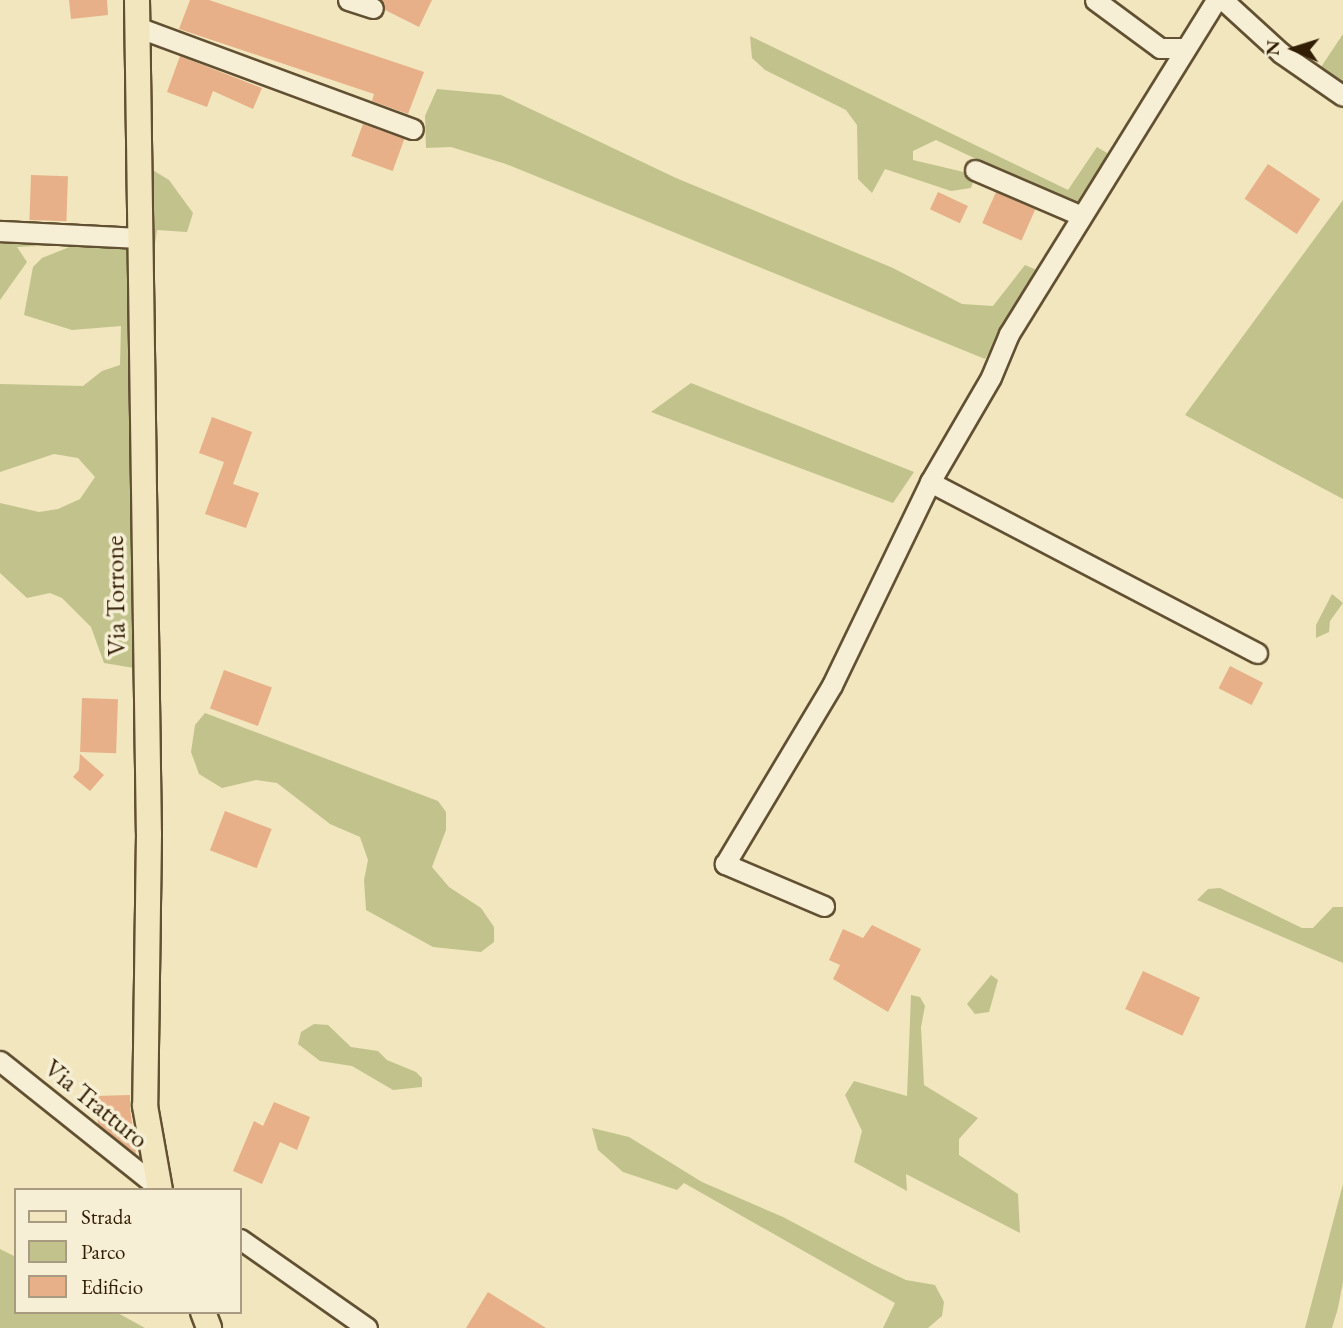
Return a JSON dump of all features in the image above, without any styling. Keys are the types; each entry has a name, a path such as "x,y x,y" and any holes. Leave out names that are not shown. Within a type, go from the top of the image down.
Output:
{"main road":[{"name":"Via Torrone","path":"137,0 149,834 145,1106 160,1188"}],"street":[{"path":"348,0 373,8"},
{"path":"1095,0 1160,48 1186,48"},
{"path":"824,906 725,864 832,685 930,482 991,377 1009,334 1216,0"},
{"path":"1223,0 1281,53 1343,96"},
{"path":"138,27 413,129"},
{"path":"975,170 1082,216"},
{"path":"0,232 140,238"},
{"path":"930,482 1257,653"},
{"name":"Via Tratturo","path":"0,1060 159,1188"},
{"path":"242,1240 367,1328"}],"green space":[{"path":"1343,34 1343,90 1317,73"},
{"path":"750,36 1068,190 1097,147 1112,156 1086,199 1076,206 936,140 913,151 913,160 968,173 974,180 971,188 951,191 885,169 872,193 858,179 857,125 846,110 765,70 752,58"},
{"path":"437,89 501,95 676,178 893,268 962,304 993,306 1025,265 1039,271 985,359 506,164 451,147 426,148 425,116"},
{"path":"143,164 169,180 193,213 187,232 157,230 148,292"},
{"path":"1343,200 1343,499 1185,415"},
{"path":"0,237 128,241 134,668 104,663 91,627 62,598 50,593 27,598 0,573 0,503 39,512 58,509 80,499 95,477 78,458 54,454 0,472 0,384 83,386 102,371 120,365 121,326 72,330 24,315 33,267 42,258 77,244 17,247 27,262 0,300"},
{"path":"691,383 914,472 893,503 651,412"},
{"path":"1332,594 1343,603 1330,621 1329,632 1316,638 1316,625"},
{"path":"205,713 438,801 446,812 446,830 432,867 449,887 481,908 494,927 494,942 481,952 433,947 366,910 364,880 368,860 360,837 330,824 277,783 256,780 222,788 199,774 191,752 195,725"},
{"path":"1220,888 1302,928 1313,928 1333,907 1343,907 1343,963 1197,900 1208,889"},
{"path":"991,975 998,980 989,1012 975,1014 967,1004"},
{"path":"911,995 920,997 925,1006 921,1027 924,1085 978,1118 959,1139 959,1155 1018,1194 1020,1233 906,1174 907,1191 854,1162 862,1131 845,1095 854,1081 907,1096"},
{"path":"314,1024 328,1025 351,1047 378,1051 387,1060 416,1072 422,1078 422,1087 393,1090 352,1066 320,1061 298,1044 301,1032"},
{"path":"592,1128 629,1137 702,1182 783,1217 906,1280 935,1285 944,1302 942,1316 928,1328 883,1328 895,1303 684,1183 677,1190 623,1172 598,1150"},
{"path":"1343,1184 1343,1282 1338,1308 1332,1328 1305,1328"},
{"path":"0,1249 14,1256 14,1314 120,1314 145,1328 0,1328"}],"building":[{"path":"69,0 107,0 108,15 71,19"},
{"path":"190,0 209,0 424,72 408,114 372,101 374,94 179,29"},
{"path":"382,0 432,0 419,27 385,10"},
{"path":"180,56 262,88 253,109 213,91 207,107 167,92"},
{"path":"363,124 404,139 393,171 351,156"},
{"path":"1268,164 1320,199 1297,234 1245,199"},
{"path":"31,175 68,176 66,221 29,220"},
{"path":"938,192 968,206 960,223 930,209"},
{"path":"996,192 1035,209 1021,241 982,223"},
{"path":"212,417 252,432 233,484 259,493 246,528 205,514 224,462 199,453"},
{"path":"1230,666 1263,683 1252,705 1219,688"},
{"path":"224,670 272,687 258,726 210,709"},
{"path":"82,698 118,699 116,753 80,752"},
{"path":"80,754 104,775 90,791 73,777 79,770"},
{"path":"225,811 272,829 257,868 210,850"},
{"path":"872,925 921,949 888,1012 833,979 840,965 829,960 843,929 863,938"},
{"path":"1143,971 1200,998 1182,1036 1125,1009"},
{"path":"130,1095 136,1154 98,1124 95,1096"},
{"path":"274,1102 310,1117 297,1150 280,1142 262,1184 233,1171 254,1121 263,1126"},
{"path":"488,1292 546,1328 466,1328"}]}
